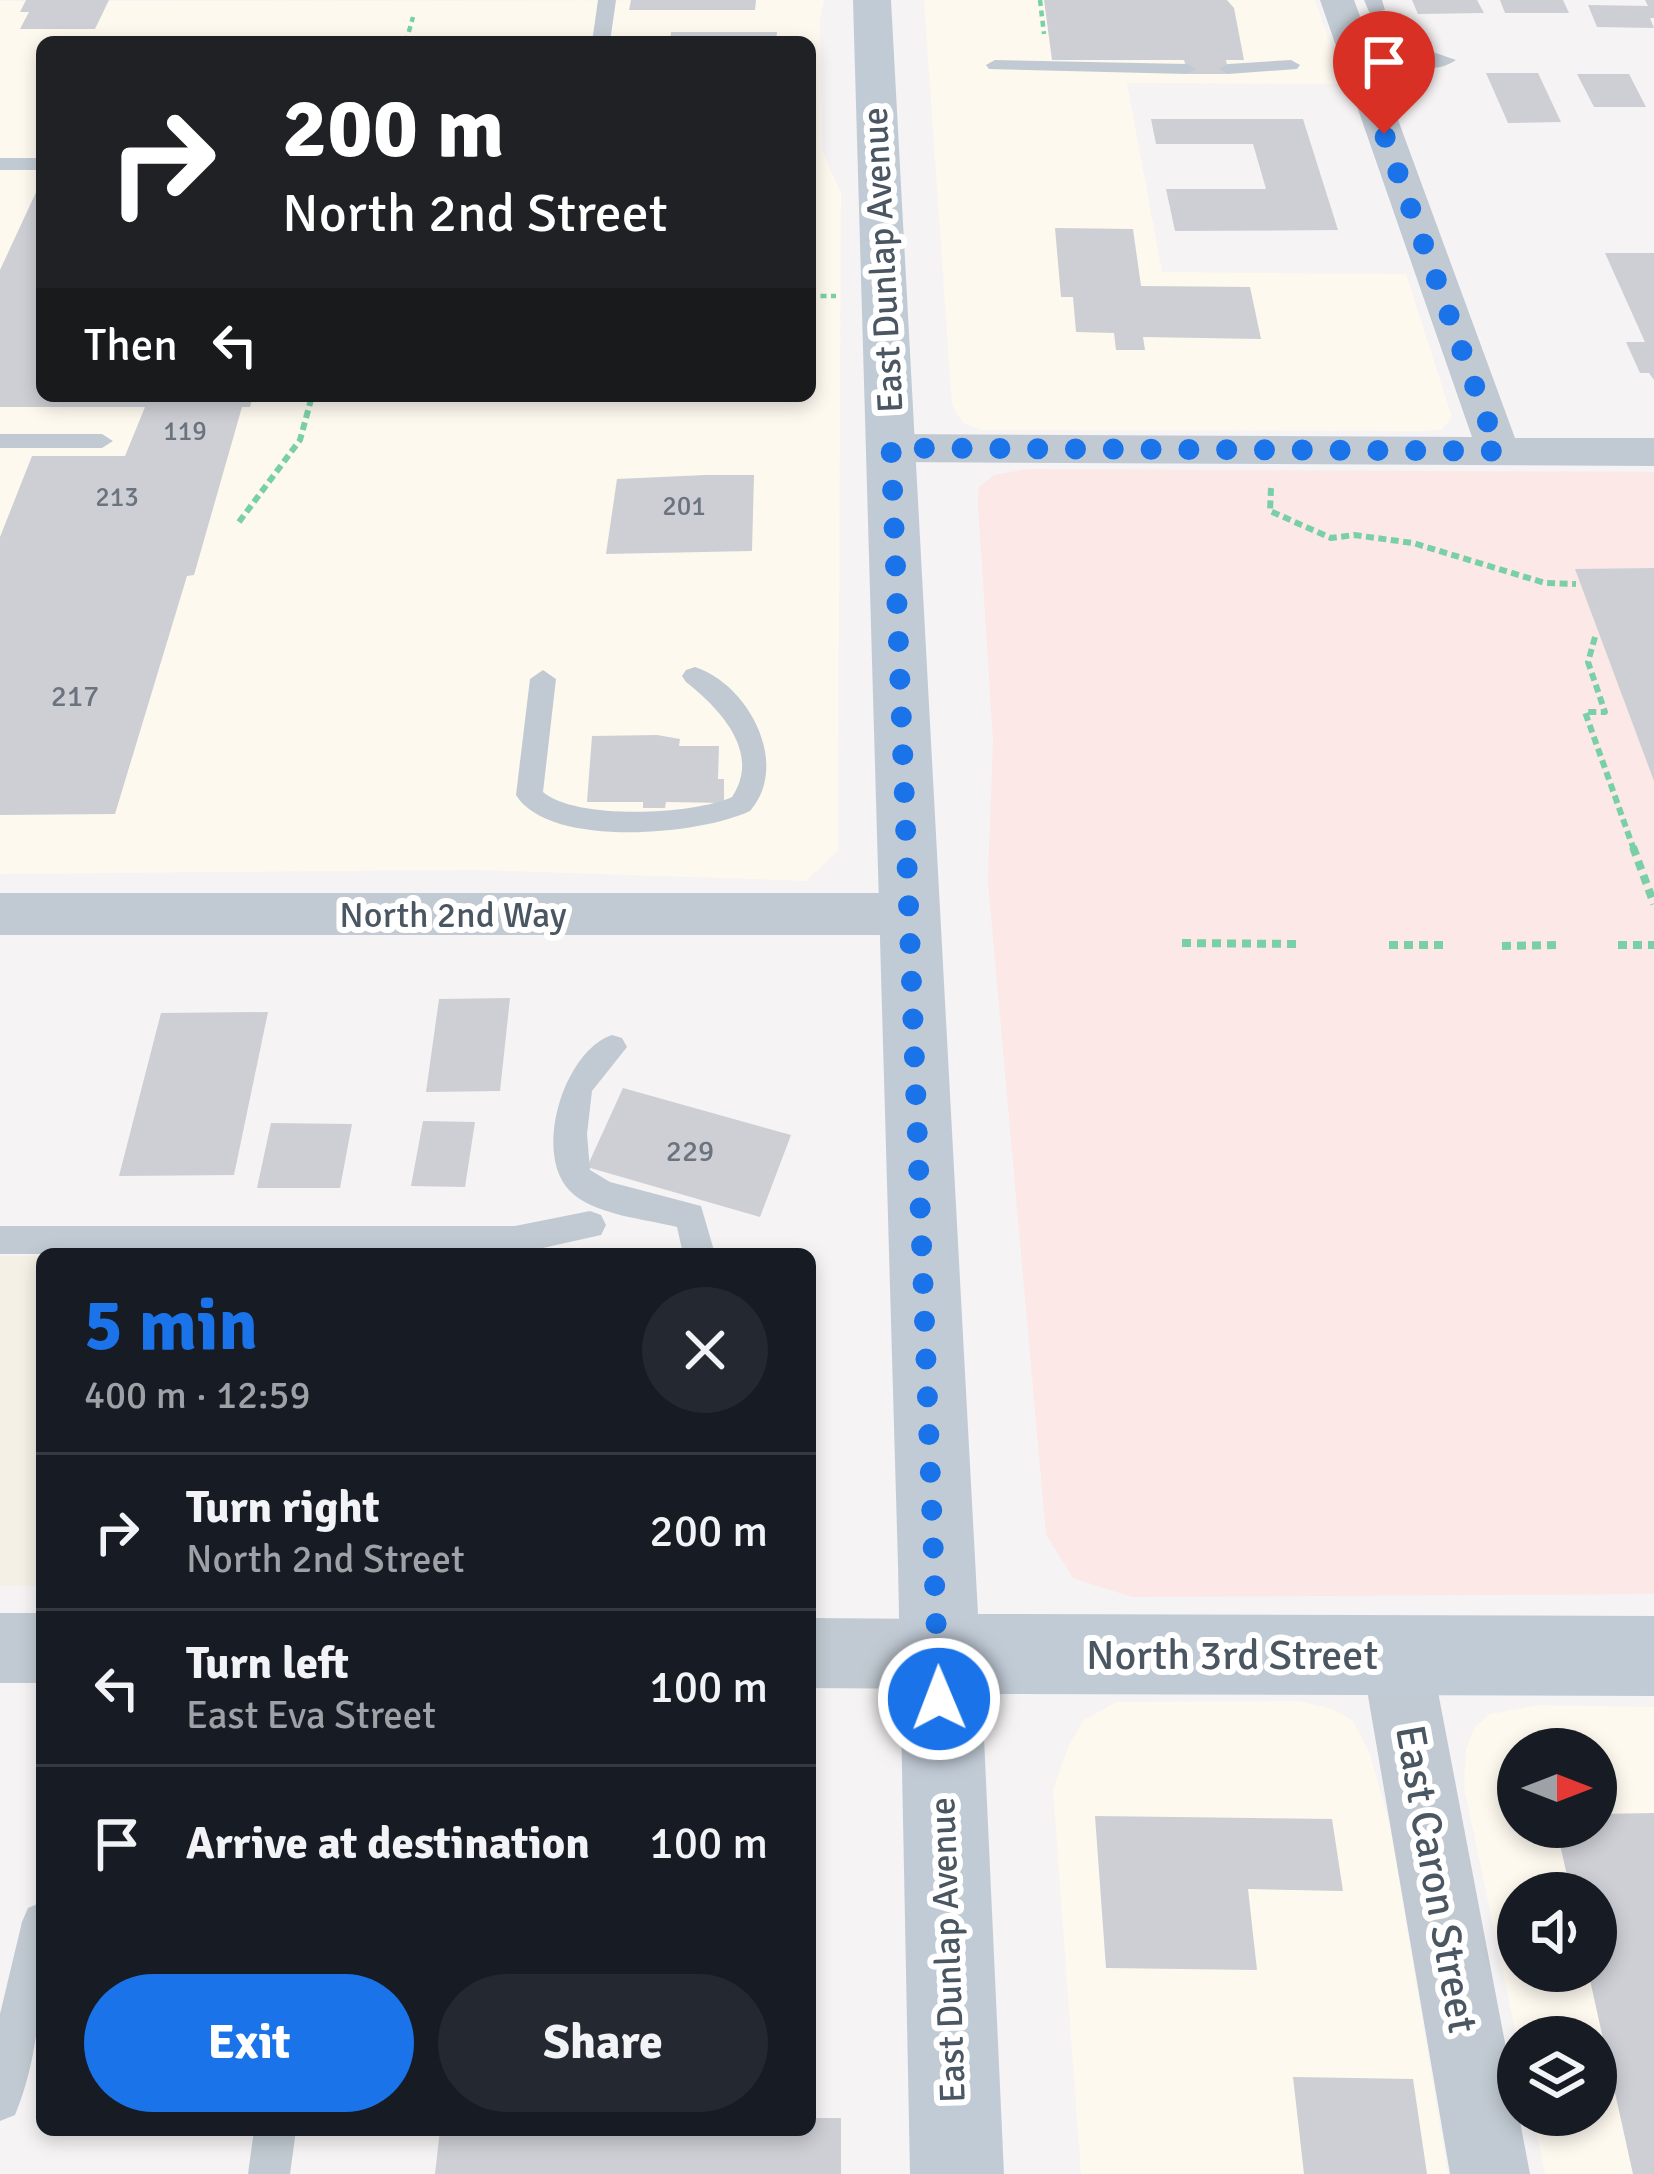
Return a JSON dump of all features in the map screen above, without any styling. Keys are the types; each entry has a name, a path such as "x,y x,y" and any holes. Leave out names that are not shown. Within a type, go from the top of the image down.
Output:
{"main road":[{"name":"East Dunlap Avenue","path":"872,0 957,2174"},
{"name":"North 3rd Street","path":"938,1654 1654,1656"}],"street":[{"path":"1336,0 1498,451"},
{"path":"891,448 1654,452"},
{"name":"North 2nd Way","path":"0,914 907,914"},
{"path":"0,1648 36,1648"},
{"name":"North 3rd Street","path":"816,1653 938,1654"},
{"name":"East Caron Street","path":"1396,1655 1490,2174"}],"lane":[{"path":"602,36 607,0"},
{"path":"1357,61 1399,60"},
{"path":"995,65 1186,69"},
{"path":"1228,69 1291,65"},
{"path":"0,164 36,164"},
{"path":"0,441 102,441"},
{"path":"542,679 529,795 543,810 566,818 663,817 727,812 742,804 751,791 753,740 742,713 695,676"},
{"path":"612,1047 597,1057 578,1085 570,1161 578,1180 597,1190 689,1216 697,1248"},
{"path":"0,1240 514,1240 590,1225"},
{"path":"0,2100 36,1947"},
{"path":"269,2174 274,2136"}],"path":[{"path":"407,36 412,17"},
{"path":"816,296 836,296"},
{"path":"239,522 300,440 310,402"},
{"path":"1281,478 1270,489 1270,511 1296,526 1331,538 1354,535 1413,543 1526,579 1576,584"},
{"path":"1595,637 1588,662 1605,712 1585,712 1654,904"},
{"path":"1182,943 1296,944"},
{"path":"1389,945 1445,945"},
{"path":"1502,946 1557,945"},
{"path":"1618,945 1654,945"}],"shaded area":[{"path":"824,0 820,20 822,150 841,193 838,851 806,881 476,870 0,874 0,1"},
{"path":"924,0 1315,0 1344,84 1127,83 1162,272 1406,274 1452,417 1442,429 1429,431 983,430 963,423 952,405"},
{"path":"1027,469 1654,472 1654,1594 1132,1597 1073,1578 1046,1534 988,881 993,742 978,503 979,487 994,475"},
{"path":"1299,1701 1332,1709 1352,1720 1369,1751 1390,1825 1448,2174 1081,2174 1053,1790 1069,1745 1084,1720 1116,1702"},
{"path":"1539,1705 1654,1707 1654,2174 1545,2174 1537,2136 1617,2136 1617,2016 1512,2016 1507,1992 1617,1992 1617,1872 1497,1872 1497,1944 1464,1787 1466,1749 1475,1727 1490,1714"}],"sand":[{"path":"0,1256 36,1256 36,1586 0,1586"}],"building":[{"path":"26,0 109,0 95,29 20,29 29,12 20,12"},
{"path":"631,0 756,0 755,10 629,10"},
{"path":"1044,0 1227,0 1234,8 1244,60 1226,60 1229,74 1188,74 1184,60 1052,60"},
{"path":"1412,0 1477,0 1484,13 1418,14"},
{"path":"1500,0 1563,0 1569,13 1505,13"},
{"path":"1645,0 1654,0 1654,18 1650,18 1654,28 1597,27 1588,5 1648,6"},
{"path":"671,32 777,32 777,36 671,36"},
{"path":"1486,73 1538,73 1561,122 1508,123"},
{"path":"1577,74 1629,74 1646,107 1594,107"},
{"path":"1151,119 1303,119 1338,230 1175,231 1166,189 1266,189 1253,144 1156,144"},
{"path":"36,192 36,402 251,402 250,407 242,407 194,575 187,576 115,814 0,815 0,537 32,456 125,456 145,407 0,407 0,270"},
{"path":"1055,228 1133,229 1141,286 1250,287 1261,339 1143,337 1145,350 1116,350 1114,333 1076,332 1073,297 1061,297"},
{"path":"1605,253 1654,253 1654,380 1649,373 1640,373 1626,342 1645,342"},
{"path":"754,475 752,551 606,554 617,479"},
{"path":"1654,568 1654,781 1575,569"},
{"path":"592,736 680,739 679,746 719,746 718,779 724,779 724,803 666,802 665,808 643,808 643,802 587,802"},
{"path":"510,998 500,1091 426,1092 439,999"},
{"path":"268,1012 234,1175 119,1176 161,1013"},
{"path":"623,1088 791,1135 760,1217 587,1167"},
{"path":"423,1121 475,1122 465,1187 411,1186"},
{"path":"271,1123 352,1124 340,1188 257,1188"},
{"path":"1654,1813 1654,2174 1633,2174 1617,2102 1617,2016 1598,2016 1593,1992 1617,1992 1617,1872 1566,1872 1561,1848 1617,1848 1617,1814"},
{"path":"1095,1816 1332,1819 1343,1891 1248,1889 1257,1970 1106,1968"},
{"path":"1293,2077 1413,2079 1427,2174 1304,2174"},
{"path":"816,2118 841,2118 841,2174 435,2174 439,2136 816,2136"}],"route":[{"path":"939,1699 891,448 1498,451 1384,134"}]}
